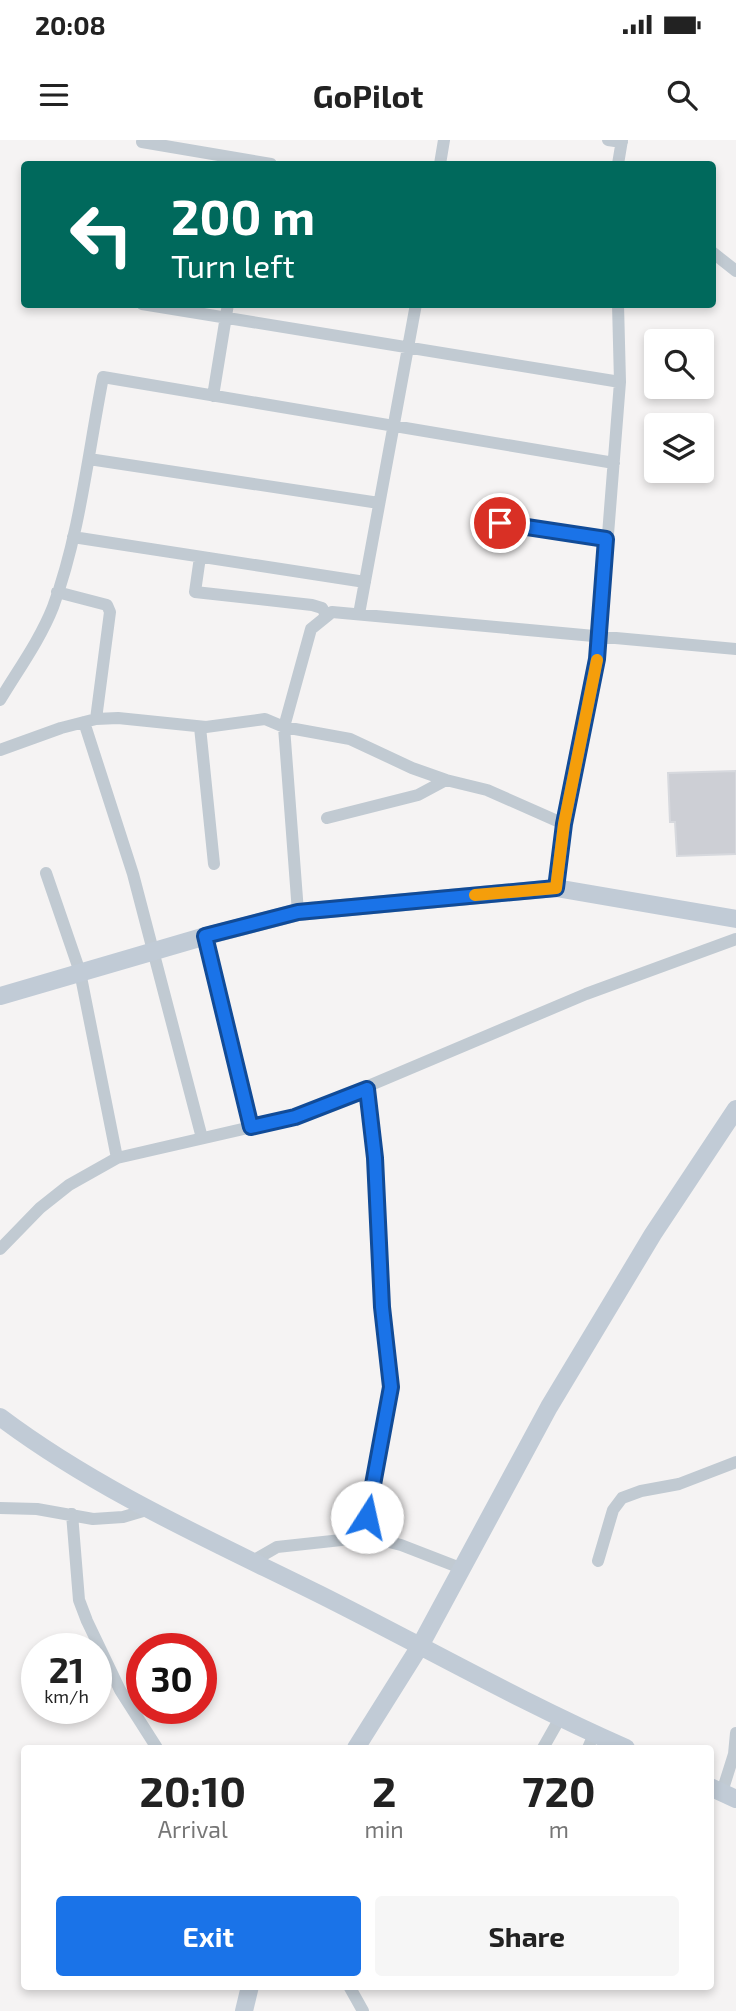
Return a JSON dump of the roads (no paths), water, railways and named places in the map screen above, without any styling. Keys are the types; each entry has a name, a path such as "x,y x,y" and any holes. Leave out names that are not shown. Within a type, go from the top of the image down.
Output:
{"street":[{"path":"440,161 444,140"},
{"path":"608,140 622,141 619,161"},
{"path":"142,142 253,161"},
{"path":"716,255 736,271"},
{"path":"166,308 620,382"},
{"path":"213,396 227,308"},
{"path":"359,614 415,308"},
{"path":"556,888 564,824 600,636 620,382 618,308"},
{"path":"0,700 35,642 57,592 73,537 103,377 614,463"},
{"path":"89,459 379,503"},
{"path":"500,523 606,539"},
{"path":"73,537 365,582"},
{"path":"200,557 195,592 312,605 322,608 326,615"},
{"path":"57,592 107,605 110,612 90,720 202,1138"},
{"path":"298,912 284,727 311,629 326,615 332,612 359,614 736,649"},
{"path":"0,750 90,720 118,718 200,727 229,726 265,719 284,727 350,739 446,780 486,790 564,824"},
{"path":"200,727 214,864"},
{"path":"327,818 418,795 446,780"},
{"path":"46,873 80,972 117,1158"},
{"path":"0,996 205,936 298,912 556,888 736,919"},
{"path":"205,936 251,1127"},
{"path":"0,1249 69,1185 117,1158 295,1117 367,1089 586,994 736,939"},
{"path":"367,1089 376,1171 382,1307 391,1387 367,1517 369,1537"},
{"path":"358,1745 420,1646 549,1407 653,1234 736,1109"},
{"path":"0,1417 42,1446 150,1510 560,1718 591,1741 611,1745"},
{"path":"598,1561 613,1510 622,1498 641,1490 679,1484 736,1462"},
{"path":"0,1508 37,1509 103,1518 123,1517 150,1510"},
{"path":"72,1514 79,1600 86,1621 120,1690 155,1745"},
{"path":"251,1562 277,1547 369,1537 401,1545 463,1569"},
{"path":"545,1745 560,1718"},
{"path":"723,1793 734,1754 736,1733"},
{"path":"244,2011 249,1990"},
{"path":"351,1990 363,2011"}]}
